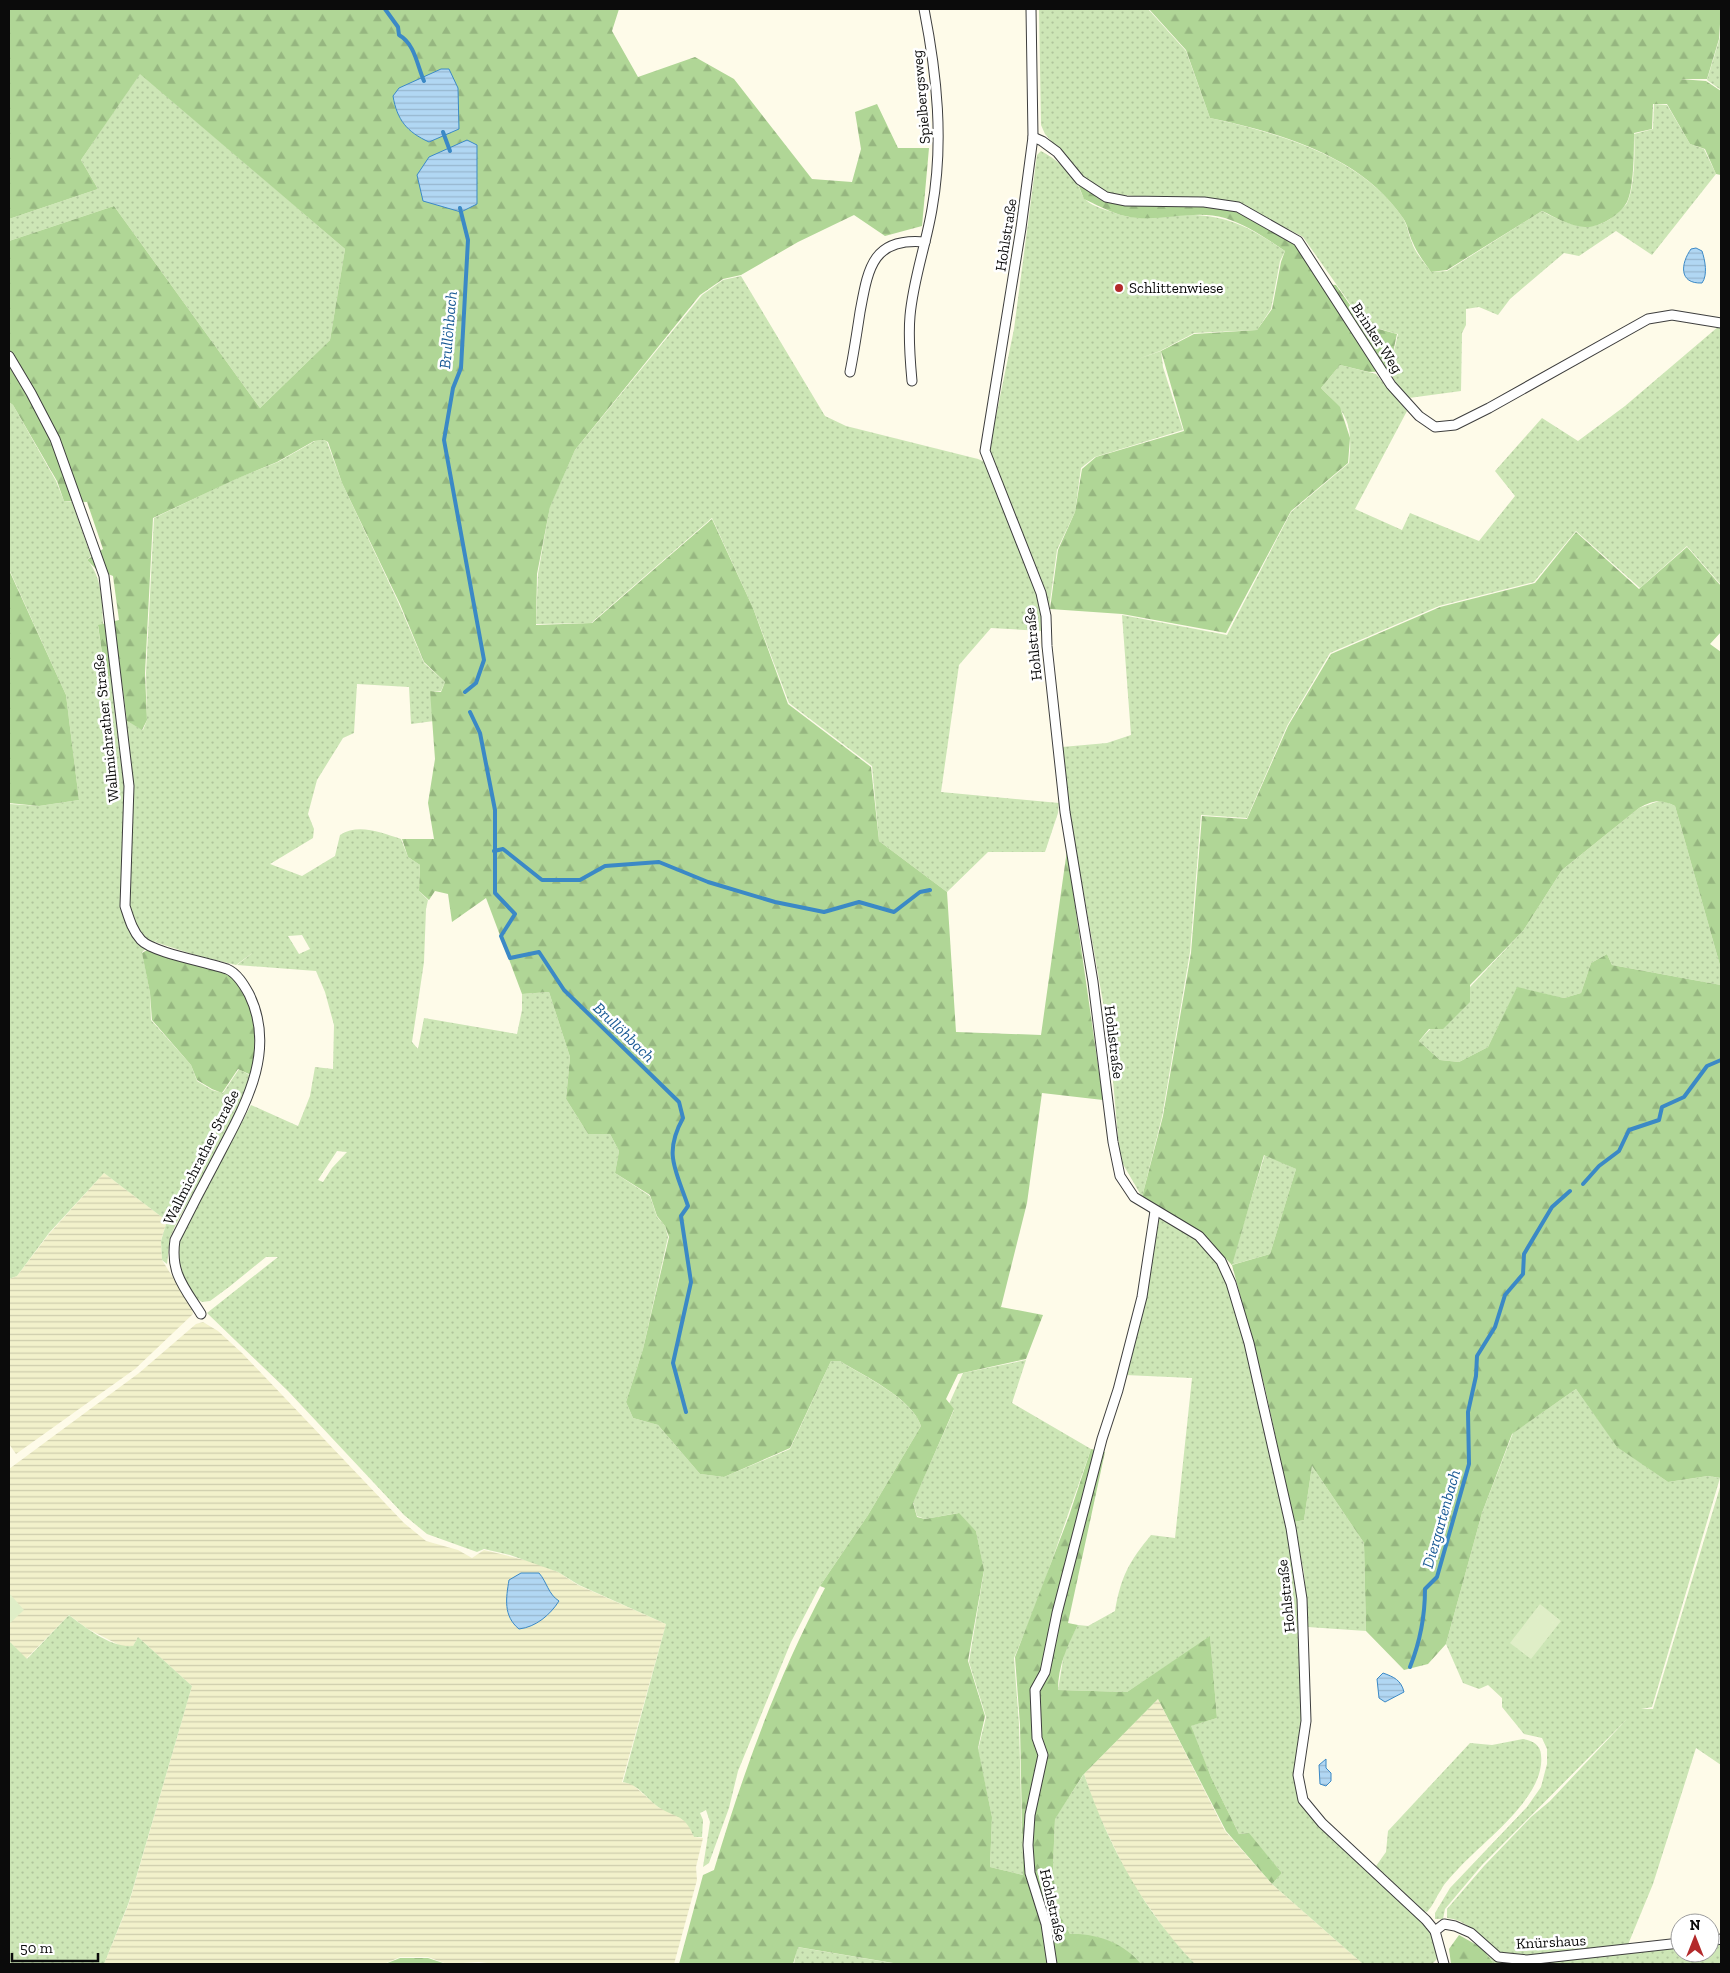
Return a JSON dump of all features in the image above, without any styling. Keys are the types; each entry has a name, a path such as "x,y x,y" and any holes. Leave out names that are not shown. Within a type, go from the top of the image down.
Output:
{"street":[{"name":"Spielbergsweg","path":"912,381 909,349 910,315 933,208 939,137 935,76 924,9"},
{"name":"Hohlstraße","path":"1032,9 1033,138 1021,228 985,451 1041,593 1046,616 1047,646 1065,812 1093,982 1113,1142 1120,1176 1134,1197 1199,1236 1221,1261 1231,1283 1250,1343 1291,1528 1302,1599 1306,1721 1298,1775 1303,1800 1315,1816 1435,1930"},
{"name":"Brinker Weg","path":"1033,138 1042,141 1058,152 1080,180 1106,196 1126,200 1204,202 1238,207 1298,241 1390,384 1419,416 1435,427 1455,425 1490,408 1648,319 1672,315 1721,323"},
{"path":"850,372 866,280 874,259 886,249 899,243 925,242"},
{"name":"Wallmichrather Straße","path":"9,356 32,393 55,439 104,576 129,786 126,906 130,924 142,942 167,952 230,970 243,984 253,1003 260,1032 260,1055 248,1099 175,1240 172,1256 176,1272 201,1314"},
{"name":"Hohlstraße","path":"1052,1964 1046,1924 1030,1873 1028,1845 1030,1815 1043,1756 1037,1738 1036,1690 1045,1672 1057,1614 1102,1439 1118,1390 1142,1297 1155,1211"},
{"name":"Knürshaus","path":"1435,1930 1444,1924 1455,1926 1471,1933 1498,1957 1527,1960 1670,1945"},
{"path":"1435,1930 1444,1964"}],"green space":[{"path":"9,9 619,9 612,31 638,77 695,57 734,79 812,179 852,182 861,149 855,112 877,104 898,148 929,148 922,226 885,236 854,215 798,242 741,275 723,279 700,295 575,450 550,507 537,574 536,625 592,623 712,519 753,608 788,704 871,767 879,841 947,892 956,1032 1041,1035 1067,850 1103,1100 1042,1093 1027,1203 1001,1307 1043,1315 1026,1359 958,1374 946,1399 954,1409 913,1503 917,1517 925,1519 959,1513 976,1531 984,1570 968,1661 985,1716 978,1748 992,1817 990,1867 1023,1875 1020,1725 1015,1657 1069,1516 1091,1449 1105,1452 1068,1623 1078,1625 1064,1656 1058,1681 1058,1690 1127,1692 1210,1636 1217,1718 1191,1726 1211,1777 1239,1834 1249,1833 1282,1873 1272,1884 1226,1831 1158,1699 1083,1775 1055,1819 1053,1866 1057,1910 1070,1934 1090,1935 1109,1941 1127,1950 1141,1964 899,1964 798,1947 793,1964 679,1964 703,1875 714,1870 762,1726 791,1656 825,1588 820,1586 868,1515 921,1426 916,1416 898,1397 840,1361 831,1361 790,1448 724,1477 700,1474 658,1425 633,1418 626,1402 643,1349 669,1237 665,1226 657,1216 650,1195 615,1173 619,1151 610,1134 588,1134 566,1099 570,1057 549,992 522,994 486,898 452,922 448,894 435,891 429,900 419,891 420,865 408,857 402,839 434,839 428,803 435,759 430,691 441,692 445,682 424,662 400,604 342,483 328,442 324,440 314,441 277,462 153,518 145,673 147,720 142,730 127,721 122,683 105,674 98,625 119,620 113,576 96,569 87,560 103,549 87,502 64,501 57,481 13,405 9,402 9,241 114,206 260,408 330,340 345,249 140,74 81,160 98,189 9,219"},
{"path":"1039,9 1148,9 1186,51 1210,118 1264,132 1317,150 1365,178 1385,196 1403,218 1418,255 1431,272 1447,271 1542,211 1560,220 1579,226 1598,225 1607,221 1625,206 1630,196 1633,179 1634,134 1653,129 1654,104 1667,105 1690,144 1704,149 1716,174 1652,255 1616,231 1579,256 1564,253 1510,299 1498,315 1479,307 1466,309 1466,325 1462,333 1461,391 1409,398 1404,395 1389,372 1398,334 1365,325 1303,237 1240,204 1108,194 1084,178 1045,134 1041,125"},
{"path":"1149,9 1721,9 1719,39 1707,79 1680,79 1706,81 1721,91 1721,175 1716,174 1705,149 1690,144 1667,104 1653,104 1652,129 1634,133 1631,188 1624,207 1614,216 1603,223 1585,227 1568,223 1542,211 1447,270 1431,272 1415,247 1403,218 1385,196 1365,178 1317,150 1264,131 1210,118 1186,50"},
{"path":"1721,34 1721,90 1707,80"},
{"path":"140,73 345,249 330,340 260,408 114,206 9,241 9,219 98,189 81,160"},
{"path":"1041,151 1066,170 1074,179 1087,201 1100,208 1132,217 1192,215 1234,222 1285,251 1280,261 1271,309 1257,330 1194,333 1160,351 1138,359 1161,351 1163,367 1183,430 1095,457 1081,468 1075,512 1057,550 1049,609 1041,609 1042,631 991,628 959,665 941,792 1059,803 1058,813 1045,852 988,852 947,892 879,841 872,766 789,703 753,608 712,518 591,623 536,624 538,574 550,506 575,450 702,295 723,280 741,276 825,416 846,426 978,459 994,466 989,450 1014,329 1037,155"},
{"path":"1078,184 1105,199 1201,205 1235,210 1295,242 1323,284 1336,285 1364,325 1397,334 1389,371 1369,372 1340,365 1321,388 1340,407 1350,438 1348,463 1291,511 1226,633 1122,614 1050,609 1058,550 1075,512 1082,469 1096,457 1184,431 1161,351 1194,334 1257,330 1272,309 1285,251 1249,228 1225,218 1193,215 1138,218 1117,214 1084,199"},
{"path":"1719,326 1721,327 1721,585 1687,546 1640,588 1576,531 1534,582 1439,606 1330,653 1287,726 1247,818 1201,815 1190,952 1162,1117 1142,1197 1120,1159 1109,1036 1069,810 1062,747 1107,743 1131,735 1122,615 1227,635 1291,512 1349,463 1350,439 1347,421 1337,405 1321,388 1340,365 1376,374 1407,411 1355,509 1402,530 1410,513 1479,541 1515,496 1495,471 1542,418 1578,441 1625,406"},
{"path":"9,402 13,405 56,481 64,501 72,502 91,556 87,560 96,574 100,590 103,624 98,626 105,674 122,683 127,721 143,730 147,720 146,673 154,518 235,479 278,462 315,441 324,440 327,442 342,483 399,604 424,663 445,682 441,691 430,691 434,721 411,724 409,687 357,684 354,733 343,738 317,780 308,814 314,829 313,838 270,864 302,876 335,856 340,835 347,831 370,830 401,839 408,857 420,865 419,891 428,900 424,962 412,1042 418,1049 424,1018 517,1034 522,1010 522,994 549,992 570,1057 566,1099 588,1134 610,1134 619,1151 615,1173 650,1196 657,1217 665,1226 668,1237 643,1349 626,1402 633,1418 658,1425 700,1474 724,1477 790,1449 831,1361 840,1361 886,1389 908,1406 916,1416 921,1426 868,1515 820,1586 791,1642 738,1771 729,1808 709,1863 703,1867 710,1822 706,1810 700,1813 703,1820 702,1837 694,1837 687,1823 657,1806 629,1783 623,1782 666,1624 579,1585 558,1572 510,1555 484,1549 477,1552 427,1534 404,1515 288,1391 207,1313 278,1257 266,1257 210,1301 202,1302 195,1297 185,1283 180,1266 179,1240 251,1105 298,1126 310,1096 315,1067 333,1069 334,1025 325,992 316,971 237,965 255,951 236,965 195,955 155,942 159,938 142,952 150,993 151,1020 191,1065 197,1081 212,1090 223,1093 239,1069 251,1076 248,1090 241,1097 243,1102 176,1224 170,1238 167,1264 162,1260 161,1241 167,1221 104,1173 49,1233 17,1276 9,1279 9,804 39,806 79,800 66,695 9,569","holes":["302,935 310,949 299,954 288,936","337,1151 347,1152 332,1168 323,1182 318,1180"]},
{"path":"1576,532 1639,589 1687,547 1721,586 1721,632 1710,644 1721,652 1721,969 1675,806 1661,801 1653,802 1639,808 1562,870 1523,931 1470,985 1470,1002 1443,1029 1429,1029 1419,1041 1440,1060 1459,1062 1488,1047 1517,987 1564,998 1581,993 1591,963 1607,954 1612,965 1721,985 1721,1478 1708,1476 1668,1482 1617,1447 1576,1389 1512,1434 1482,1513 1446,1644 1428,1664 1404,1670 1366,1631 1364,1543 1312,1466 1304,1520 1294,1522 1265,1388 1232,1265 1202,1234 1142,1197 1163,1116 1191,953 1202,816 1247,819 1288,726 1331,654 1440,607 1535,583","holes":["1264,1155 1296,1169 1270,1254 1232,1265"]},
{"path":"9,570 66,695 79,800 39,806 9,803"},
{"path":"1662,800 1675,806 1721,969 1721,985 1612,965 1607,954 1591,963 1581,993 1564,998 1517,988 1488,1047 1459,1062 1440,1060 1419,1041 1523,931 1562,870 1639,808"},
{"path":"149,949 225,971 239,984 246,995 255,1035 251,1075 238,1069 222,1093 197,1080 191,1065 152,1020 150,993 142,953"},
{"path":"1265,1154 1296,1169 1270,1254 1231,1265"},
{"path":"104,1173 167,1221 161,1240 162,1260 192,1308 193,1314 135,1369 16,1454 9,1444 9,1279 17,1276 49,1234"},
{"path":"1158,1216 1197,1240 1217,1263 1229,1286 1242,1332 1288,1529 1299,1604 1303,1722 1295,1782 1298,1797 1305,1810 1319,1825 1424,1923 1433,1936 1438,1958 1432,1964 1363,1964 1272,1884 1282,1873 1248,1833 1239,1834 1211,1777 1190,1726 1217,1718 1210,1637 1127,1692 1058,1690 1065,1648 1078,1625 1088,1626 1115,1611 1120,1588 1127,1570 1151,1535 1175,1538 1192,1378 1125,1375"},
{"path":"203,1322 218,1331 242,1353 404,1523 426,1541 458,1550 472,1558 484,1550 533,1562 558,1572 578,1585 666,1624 622,1782 632,1784 658,1807 679,1816 689,1824 694,1837 703,1838 696,1867 697,1880 674,1964 495,1964 479,1962 447,1964 428,1957 400,1957 384,1964 104,1964 129,1903 192,1686 138,1637 133,1646 123,1647 88,1629 69,1615 26,1659 9,1641 9,1469 139,1373 196,1324"},
{"path":"1026,1360 1012,1403 1091,1449 1037,1603 1014,1658 1019,1724 1023,1875 990,1867 992,1817 978,1750 986,1717 969,1662 984,1571 976,1531 958,1513 925,1519 917,1516 913,1502 954,1410 949,1404 963,1373"},
{"path":"1576,1389 1618,1447 1668,1482 1708,1476 1720,1478 1652,1707 1641,1709 1653,1709 1721,1484 1721,1765 1696,1748 1653,1884 1627,1947 1584,1953 1519,1957 1499,1951 1472,1929 1456,1920 1447,1918 1447,1909 1484,1866 1531,1817 1550,1801 1628,1718 1482,1865 1445,1909 1443,1919 1435,1919 1435,1913 1450,1888 1527,1807 1541,1787 1547,1764 1547,1749 1542,1738 1524,1734 1502,1707 1502,1698 1488,1685 1479,1689 1463,1683 1446,1644 1482,1513 1513,1433"},
{"path":"1312,1466 1364,1543 1366,1631 1308,1627 1304,1573 1294,1522 1304,1520"},
{"path":"9,1593 24,1610 9,1624"},
{"path":"1540,1604 1561,1621 1531,1659 1510,1643"},
{"path":"69,1615 99,1636 116,1644 133,1646 138,1637 192,1686 129,1902 104,1964 9,1964 9,1641 27,1659"},
{"path":"1158,1699 1225,1831 1272,1884 1363,1964 1195,1964 1173,1941 1130,1880 1095,1807 1084,1774"},
{"path":"1523,1739 1535,1744 1541,1751 1540,1771 1534,1786 1524,1802 1511,1817 1444,1884 1429,1910 1427,1912 1424,1911 1376,1866 1386,1852 1388,1831 1470,1743 1492,1745"},
{"path":"1084,1774 1104,1826 1143,1899 1159,1922 1195,1964 1141,1964 1070,1934 1057,1911 1053,1866 1055,1818"},
{"path":"1459,1935 1482,1948 1494,1964 1451,1964 1449,1949"},
{"path":"1720,1942 1721,1964 1494,1964 1488,1956 1509,1962 1670,1947 1670,1963 1720,1963"},
{"path":"797,1947 898,1964 794,1964"},
{"path":"400,1958 428,1958 446,1964 385,1964"}],"water":[{"path":"441,69 449,69 458,88 459,129 429,142 415,134 404,124 397,112 393,96 399,88"},
{"path":"467,140 477,145 477,204 461,212 423,201 417,175 429,157"},
{"path":"1696,248 1702,251 1705,263 1705,276 1702,283 1689,280 1684,272 1685,260 1691,249"},
{"path":"521,1573 539,1573 552,1595 559,1601 542,1620 531,1626 519,1629 510,1618 507,1600 509,1580"},
{"path":"1383,1673 1396,1680 1404,1692 1385,1702 1379,1698 1377,1679"},
{"path":"1326,1759 1326,1768 1331,1773 1331,1781 1326,1786 1320,1784 1319,1765"}],"waterway":[{"name":"Brullöhbach","path":"385,9 398,27 399,35 412,49 424,81"},
{"name":"Brullöhbach","path":"443,132 450,151"},
{"name":"Brullöhbach","path":"460,208 468,240 461,368 453,388 444,440 484,660 476,683 465,692"},
{"name":"Brullöhbach","path":"470,712 480,733 495,810 495,893 515,914 501,936 510,958 539,952 564,990 679,1102 683,1118 677,1131 673,1152 676,1172 688,1206 681,1216 691,1282 673,1363 686,1412"},
{"path":"494,851 503,849 542,880 580,880 605,866 659,862 708,882 775,902 824,912 859,902 894,912 920,892 930,890"},
{"name":"Diergartenbach","path":"1583,1184 1599,1166 1619,1151 1629,1130 1659,1120 1662,1107 1684,1097 1707,1066 1721,1060"},
{"name":"Diergartenbach","path":"1410,1667 1417,1648 1421,1628 1425,1589 1437,1577 1469,1464 1468,1412 1476,1376 1477,1356 1495,1327 1505,1295 1523,1274 1524,1254 1552,1207 1570,1191"}],"place":[{"name":"Schlittenwiese","path":"1119,288"}]}
